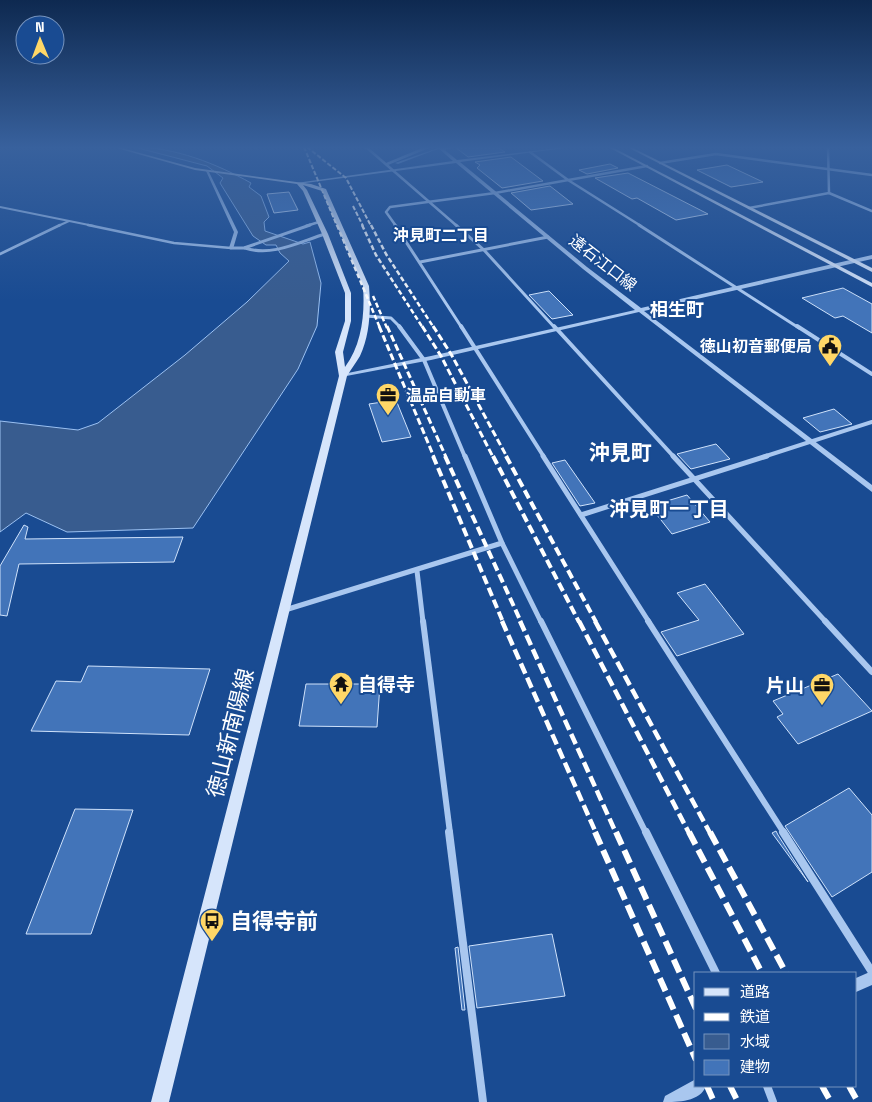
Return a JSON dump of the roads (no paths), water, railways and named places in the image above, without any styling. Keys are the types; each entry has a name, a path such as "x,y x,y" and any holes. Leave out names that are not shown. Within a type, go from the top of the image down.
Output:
{"main road":[{"name":"徳山新南陽線","path":"309,198 348,292 348,321 339,352 343,376"},
{"name":"徳山新南陽線","path":"160,1102 343,376 358,353 366,316 366,286 328,198"},
{"path":"709,198 872,285"},
{"path":"730,198 872,270"}],"street":[{"path":"221,198 236,232 231,248 244,248 259,244 319,222"},
{"path":"424,198 484,250 872,672"},
{"path":"449,198 390,207 386,212 420,262 872,972"},
{"name":"遠石江口線","path":"502,198 548,237 872,489"},
{"path":"597,198 872,374"},
{"path":"749,208 800,198"},
{"path":"842,198 872,211"},
{"path":"244,248 251,252 274,250 325,234"},
{"path":"420,262 548,237"},
{"path":"343,376 424,360 643,311 872,257"},
{"path":"366,316 391,318 406,333 424,360 502,543 716,972"},
{"path":"580,515 872,422"},
{"path":"283,611 417,571 502,543"},
{"path":"417,571 484,1102"},
{"path":"857,986 872,978"},
{"path":"671,1102 696,1087"},
{"path":"767,1087 773,1102"}],"lane":[{"path":"0,207 174,243 231,248"},
{"path":"0,254 69,221"}],"water":[{"path":"230,198 262,198 269,217 264,222 265,231 303,244 310,242 321,283 317,326 298,369 193,528 67,532 26,513 0,532 0,421 78,430 98,423 185,355 247,302 289,261 280,253 276,245 266,245 253,236"}],"railway":[{"path":"325,198 337,226"},
{"path":"357,198 371,226"},
{"path":"353,206 363,226"},
{"path":"337,225 380,328"},
{"path":"362,225 376,255 423,328"},
{"path":"371,225 386,254 434,328"},
{"path":"373,296 387,328"},
{"path":"379,326 434,457"},
{"path":"387,326 446,457"},
{"path":"422,326 441,356 493,457"},
{"path":"433,326 451,354 507,457"},
{"path":"433,456 503,622"},
{"path":"445,456 521,622"},
{"path":"493,456 579,622"},
{"path":"506,456 596,622"},
{"path":"502,621 596,833"},
{"path":"520,621 616,833"},
{"path":"579,621 689,833"},
{"path":"595,621 710,833"},
{"path":"595,832 694,1055"},
{"path":"616,832 694,1005"},
{"path":"689,832 761,972"},
{"path":"710,832 785,972"},
{"path":"707,1087 714,1102"},
{"path":"730,1087 738,1102"},
{"path":"823,1087 831,1102"},
{"path":"850,1087 858,1102"}],"place":[{"name":"徳山初音郵便局","path":"830,367"},
{"name":"温品自動車","path":"388,416"},
{"name":"自得寺","path":"341,705"},
{"name":"片山","path":"822,706"},
{"name":"自得寺前","path":"212,942"}],"district":[{"name":"沖見町二丁目","path":"441,235"},
{"name":"相生町","path":"677,309"},
{"name":"沖見町","path":"620,452"},
{"name":"沖見町一丁目","path":"669,509"}]}
